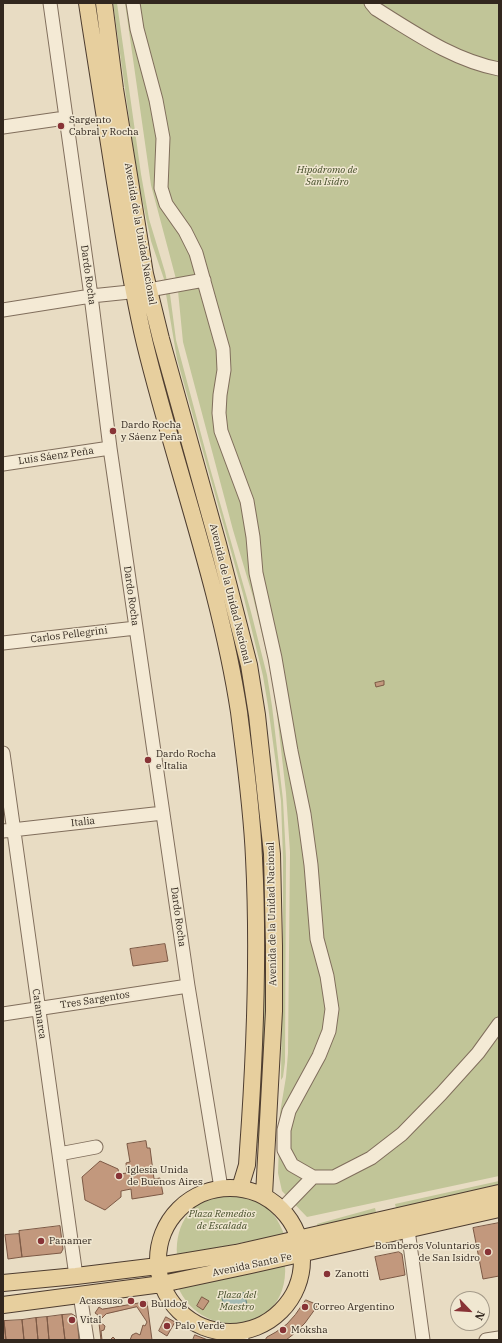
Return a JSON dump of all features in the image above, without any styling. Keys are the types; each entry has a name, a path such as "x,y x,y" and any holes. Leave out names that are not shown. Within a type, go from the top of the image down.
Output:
{"main road":[{"name":"Avenida de la Unidad Nacional","path":"87,3 141,291 161,339 218,544 249,665 257,715 272,854 274,939 274,1011 264,1195"},
{"name":"Avenida de la Unidad Nacional","path":"104,3 138,236 145,345 203,554 232,671 239,713 252,823 256,898 254,1027 247,1166 240,1188"},
{"path":"222,1188 240,1188 248,1189 264,1195 282,1209 292,1222 301,1247 302,1272 296,1289 287,1305 274,1317 241,1336 200,1326 188,1318 174,1306 169,1298 162,1284 158,1266 159,1248 163,1234 170,1220 180,1208 192,1198 206,1191 222,1188"},
{"name":"Avenida Santa Fe","path":"3,1283 158,1266 236,1253 301,1247 408,1230 489,1206 499,1193"},
{"name":"Avenida Santa Fe","path":"3,1305 162,1284 301,1247 489,1206"}],"street":[{"name":"Dardo Rocha","path":"50,3 91,296 110,448 136,628 188,986 222,1188"},
{"path":"133,3 137,29 156,100 163,138 161,188 166,204 185,231 196,253 223,349 224,370 219,413 221,431 247,501 253,537 256,573 274,651 304,814 311,865 318,939 327,976 332,1009 329,1031 319,1056 288,1111 284,1130 284,1150 292,1165 313,1177 334,1177 372,1158 402,1134 478,1053 499,1024"},
{"path":"371,3 376,9 423,39 454,55 499,69"},
{"path":"3,127 65,118"},
{"path":"3,310 91,296 141,291 204,280"},
{"name":"Luis Sáenz Peña","path":"3,464 110,448"},
{"name":"Carlos Pellegrini","path":"3,643 136,628"},
{"name":"Catamarca","path":"3,753 8,830 38,1009 76,1276"},
{"name":"Italia","path":"8,830 163,813"},
{"name":"Tres Sargentos","path":"3,1014 188,986"},
{"path":"59,1154 96,1147"},
{"path":"282,1209 313,1177"},
{"path":"408,1230 423,1340"},
{"path":"80,1294 87,1340"},
{"path":"486,1340 499,1338"}],"green space":[{"path":"113,3 117,3 141,174 149,219 165,272 167,281 165,282 151,241 137,175"},
{"name":"Hipódromo de San Isidro","path":"125,3 499,3 499,1176 307,1217 282,1191 278,1173 280,1113 288,1053 290,852 286,793 273,679 253,597 233,530 183,342 176,279 151,185"},
{"path":"166,294 170,294 176,340 210,468 251,612 267,675 272,706 283,800 286,858 285,1062 283,1077 281,1080 283,858 281,801 268,706 263,676 243,594 177,359"},
{"path":"145,315 148,316 244,666 266,864 266,1014 261,1143 255,1143 255,797"},
{"path":"499,1181 499,1186 396,1208 395,1204"},
{"name":"Plaza Remedios de Escalada","path":"225,1193 246,1195 262,1203 269,1209 280,1224 284,1234 177,1256 179,1233 188,1214 203,1201 213,1196"},
{"path":"375,1208 376,1212 318,1228 317,1224"},
{"name":"Plaza del Maestro","path":"285,1264 283,1288 274,1305 260,1317 242,1323 224,1323 206,1317 190,1305 178,1287"}],"water":[{"path":"244,1293 247,1304 225,1309 222,1298"}],"building":[{"path":"384,681 384,685 376,687 375,683"},
{"path":"165,944 168,961 133,966 130,949"},
{"name":"Iglesia Unida de Buenos Aires","path":"146,1141 147,1148 150,1148 154,1179 160,1178 163,1194 132,1199 131,1189 121,1191 121,1197 105,1210 85,1200 82,1177 100,1161 118,1169 119,1174 127,1173 126,1163 130,1162 127,1144"},
{"name":"Bomberos Voluntarios de San Isidro","path":"499,1223 499,1276 483,1279 473,1228"},
{"name":"Panamer","path":"60,1226 63,1249 61,1253 22,1257 19,1231"},
{"path":"19,1234 22,1257 8,1259 5,1235"},
{"path":"399,1252 402,1254 405,1275 380,1280 375,1257"},
{"path":"202,1297 209,1301 203,1310 197,1306"},
{"path":"306,1300 318,1305 305,1323 295,1333 286,1340 265,1340 267,1337 287,1324"},
{"path":"147,1302 152,1340 101,1340 98,1315 95,1313 99,1307 102,1309"},
{"path":"137,1307 147,1322 145,1326 143,1325 140,1335 136,1333 132,1335 130,1340 115,1340 113,1337 110,1340 102,1340 101,1331 104,1330 105,1326 99,1321 106,1314"},
{"path":"72,1314 77,1317 79,1340 65,1340 62,1315"},
{"path":"62,1315 65,1340 49,1340 47,1317"},
{"path":"47,1317 49,1340 38,1340 36,1318"},
{"name":"Palo Verde","path":"166,1317 175,1322 167,1336 159,1331"},
{"path":"36,1318 38,1340 24,1340 22,1320"},
{"path":"22,1320 24,1340 6,1340 4,1321"},
{"path":"4,1321 6,1340 3,1340"},
{"path":"195,1335 208,1340 193,1340"}],"place":[{"name":"Sargento Cabral y Rocha","path":"61,126"},
{"name":"Dardo Rocha y Sáenz Peña","path":"113,431"},
{"name":"Dardo Rocha e Italia","path":"148,760"},
{"name":"Iglesia Unida de Buenos Aires","path":"119,1176"},
{"name":"Panamer","path":"41,1241"},
{"name":"Bomberos Voluntarios de San Isidro","path":"488,1252"},
{"name":"Zanotti","path":"327,1274"},
{"name":"Acassuso","path":"131,1301"},
{"name":"Bulldog","path":"143,1304"},
{"name":"Correo Argentino","path":"305,1307"},
{"name":"Vital","path":"72,1320"},
{"name":"Palo Verde","path":"167,1326"},
{"name":"Moksha","path":"283,1330"}]}
